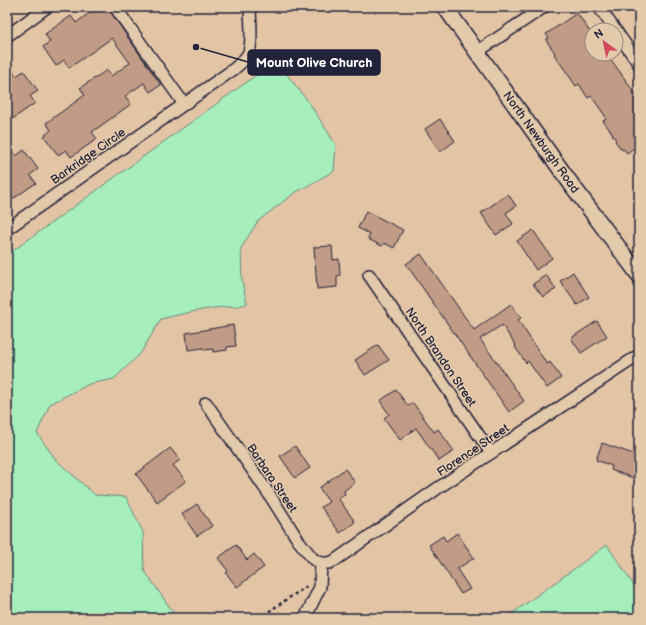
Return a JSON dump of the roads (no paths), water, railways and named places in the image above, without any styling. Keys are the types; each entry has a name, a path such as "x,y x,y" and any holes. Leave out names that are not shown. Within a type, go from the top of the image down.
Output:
{"main road":[{"name":"North Newburgh Road","path":"445,7 574,188 639,276"}],"street":[{"path":"7,36 47,7"},
{"path":"115,7 184,104"},
{"name":"Barkridge Circle","path":"7,229 243,62 249,52 251,40 250,7"},
{"path":"477,52 544,7"},
{"path":"599,7 610,22"},
{"path":"624,42 639,64"},
{"name":"North Brandon Street","path":"370,275 491,453"},
{"name":"Florence Street","path":"321,563 329,563 334,561 438,488 639,355"},
{"name":"Barbara Street","path":"206,403 269,494 298,540 316,562 321,563"},
{"path":"305,618 320,587 321,563"}],"place":[{"name":"Mount Olive Church","path":"196,47"}]}
